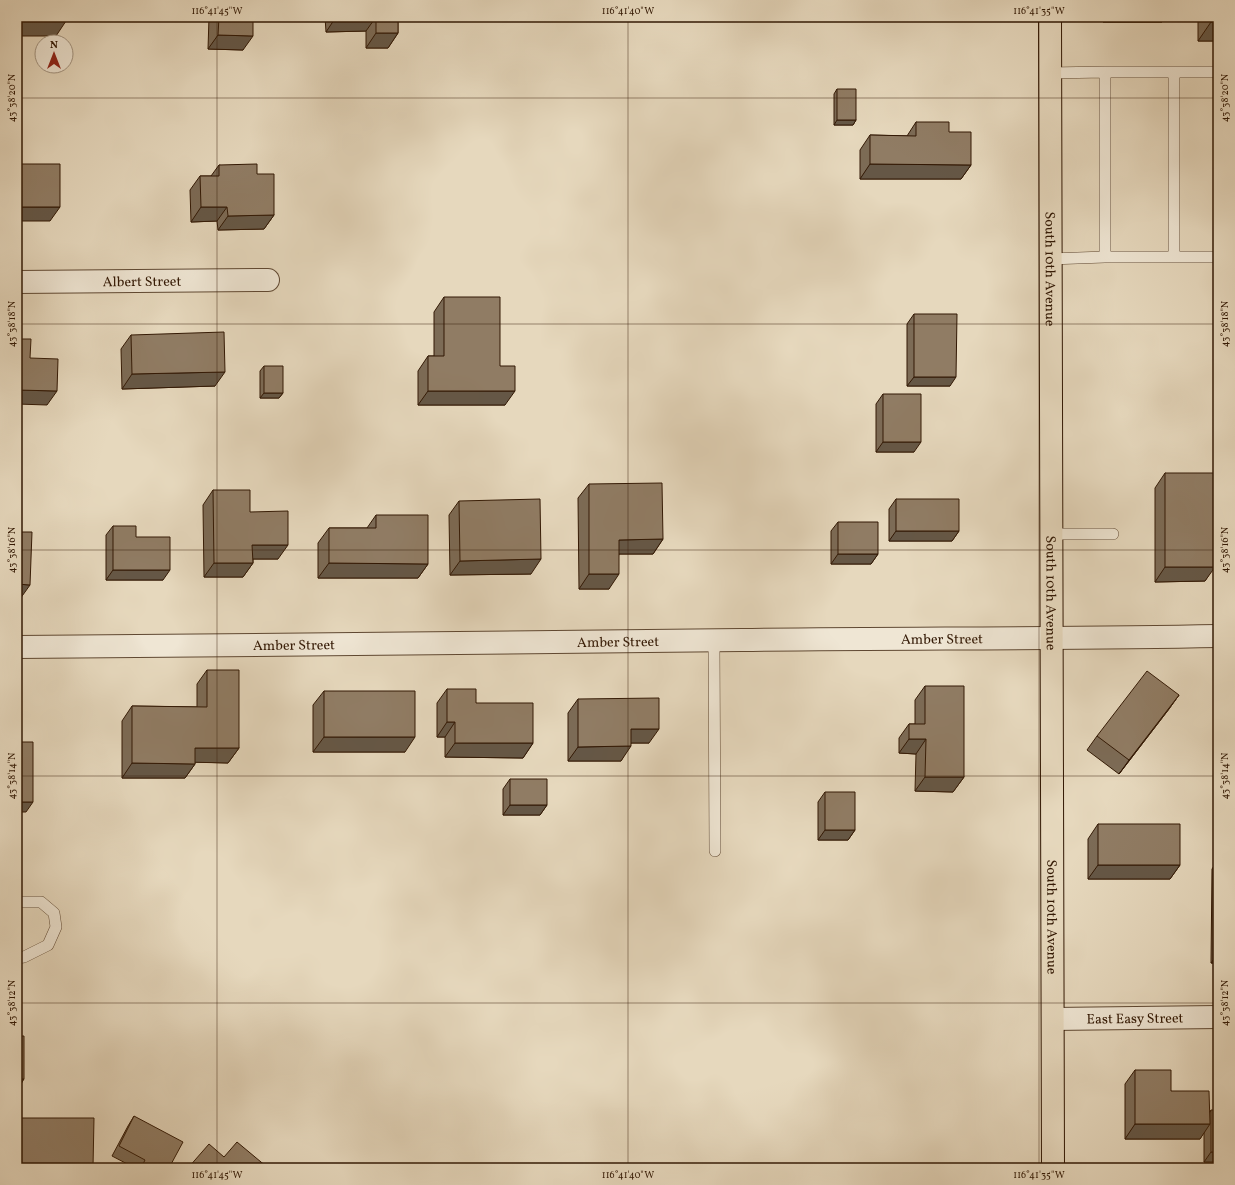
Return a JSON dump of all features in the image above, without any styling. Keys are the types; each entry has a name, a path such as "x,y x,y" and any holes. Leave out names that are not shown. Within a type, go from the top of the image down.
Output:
{"main road":[{"name":"South 10th Avenue","path":"1050,17 1053,1168"}],"street":[{"name":"Albert Street","path":"17,282 268,280"},
{"name":"Amber Street","path":"17,646 559,643 714,640 1051,639 1218,636"},
{"name":"East Easy Street","path":"1053,1019 1218,1017"}],"lane":[{"path":"1105,72 1105,257"},
{"path":"1174,72 1174,257"},
{"path":"1050,73 1218,72"},
{"path":"1050,258 1218,257"},
{"path":"1051,534 1114,534"},
{"path":"714,640 715,852"},
{"path":"17,902 41,902 54,913 56,927 48,945 24,957 17,958"}],"building":[{"path":"17,17 66,17 66,21 17,21"},
{"path":"219,17 253,17 253,36 218,35"},
{"path":"376,17 398,17 398,33 376,33"},
{"path":"1211,17 1218,17 1218,22 1211,22"},
{"path":"837,89 856,89 856,120 837,120"},
{"path":"916,122 949,122 949,132 971,132 971,165 870,164 870,135 916,136"},
{"path":"17,164 60,164 60,207 17,207"},
{"path":"257,164 257,174 274,174 274,215 228,216 227,207 201,207 200,176 219,176 219,165"},
{"path":"444,297 500,297 500,366 515,366 515,391 428,391 428,356 444,356"},
{"path":"914,314 957,314 956,377 914,377"},
{"path":"224,332 225,372 132,374 131,335"},
{"path":"17,339 31,339 30,358 58,359 57,391 17,390"},
{"path":"264,366 283,366 283,393 264,393"},
{"path":"883,394 921,394 921,442 883,442"},
{"path":"1165,473 1215,473 1215,492 1218,492 1218,551 1215,551 1215,567 1165,567"},
{"path":"662,483 663,539 619,540 619,574 589,574 589,484"},
{"path":"213,490 250,490 250,512 288,511 288,545 252,545 253,563 214,563"},
{"path":"540,499 541,559 460,561 459,501"},
{"path":"896,499 959,499 959,531 896,531"},
{"path":"376,515 428,515 428,564 329,563 329,528 376,528"},
{"path":"838,522 878,522 878,554 838,554"},
{"path":"113,526 136,526 136,537 170,537 170,570 113,570"},
{"path":"17,532 32,532 30,585 17,584"},
{"path":"207,670 239,670 239,748 195,748 195,764 132,763 132,706 207,707"},
{"path":"1147,671 1179,695 1129,760 1097,736"},
{"path":"925,686 964,686 964,777 925,777 926,739 909,739 909,724 925,724"},
{"path":"447,689 476,689 476,703 533,703 533,743 455,743 455,722 447,722"},
{"path":"324,691 415,691 415,737 324,737"},
{"path":"659,698 659,729 631,729 631,746 578,747 578,699"},
{"path":"17,742 33,742 33,802 17,802"},
{"path":"510,779 547,779 547,805 510,805"},
{"path":"825,792 855,792 855,830 825,830"},
{"path":"1098,824 1180,824 1180,865 1098,865"},
{"path":"17,1036 24,1036 24,1079 17,1079"},
{"path":"1135,1070 1171,1070 1171,1091 1209,1091 1210,1124 1135,1124"},
{"path":"1211,1110 1218,1110 1218,1152 1211,1152"},
{"path":"134,1116 183,1142 169,1168 141,1168 145,1160 119,1146"},
{"path":"17,1118 94,1118 93,1167 17,1167"},
{"path":"237,1142 267,1167 188,1168 209,1144 224,1157"}]}
